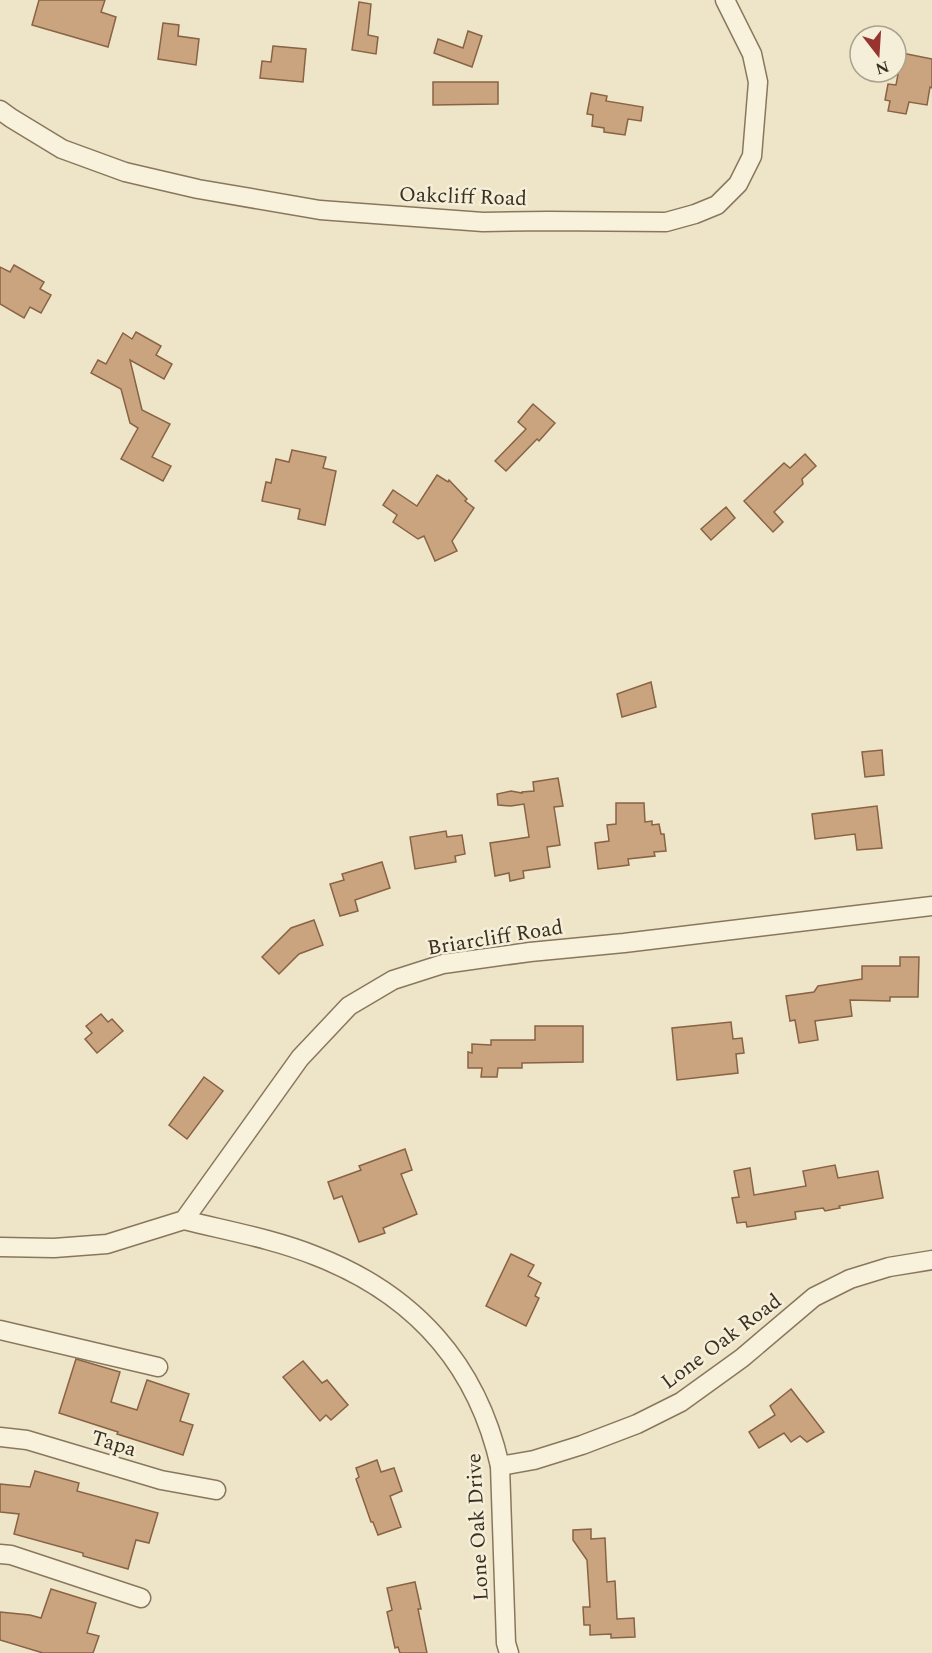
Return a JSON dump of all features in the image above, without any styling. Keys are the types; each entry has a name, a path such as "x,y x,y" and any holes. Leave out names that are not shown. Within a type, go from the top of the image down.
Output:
{"street":[{"name":"Oakcliff Road","path":"0,110 62,149 125,172 198,189 320,210 483,222 666,222 717,206 738,184 752,156 758,82 752,54 725,0"},
{"name":"Briarcliff Road","path":"184,1220 300,1058 349,1006 393,980 443,964 530,952 932,906"},
{"path":"0,1247 54,1248 108,1244 184,1220"},
{"name":"Lone Oak Drive","path":"184,1220 315,1255 361,1276 393,1297 440,1340 464,1373 487,1418 500,1466 508,1653"},
{"name":"Lone Oak Road","path":"500,1466 534,1460 637,1424 681,1402 742,1358 814,1297 850,1279 889,1267 932,1260"},
{"path":"0,1330 158,1367"},
{"name":"Tapa","path":"0,1437 27,1440 161,1480 216,1490"},
{"path":"0,1554 141,1598"}],"building":[{"path":"39,0 105,0 101,12 116,17 108,47 32,25"},
{"path":"359,2 371,4 368,35 378,37 376,54 352,50"},
{"path":"163,23 179,25 178,36 199,39 196,65 158,59"},
{"path":"468,31 482,36 472,67 434,53 438,39 463,48"},
{"path":"273,46 306,49 303,82 260,78 262,61 271,62"},
{"path":"908,54 932,59 932,88 930,87 927,105 909,102 906,114 888,111 890,101 885,100 888,84 908,84"},
{"path":"433,82 498,82 498,104 433,105"},
{"path":"591,93 607,96 606,101 643,107 641,121 628,119 625,135 604,132 604,128 592,126 593,115 587,114"},
{"path":"14,265 44,282 40,289 51,295 41,313 30,307 24,318 0,304 0,267 10,272"},
{"path":"136,332 161,346 156,355 172,364 164,379 130,360 142,410 170,424 152,457 171,466 163,481 121,459 138,428 130,423 121,389 91,373 98,360 106,364 123,333 132,339"},
{"path":"533,404 555,423 506,471 495,461 526,429 518,422"},
{"path":"292,450 326,457 323,468 336,471 325,525 298,519 300,509 262,501 266,482 271,483 276,459 289,462"},
{"path":"805,454 816,466 802,479 803,484 774,512 783,522 773,532 744,501 784,463 790,468"},
{"path":"437,475 448,482 449,480 467,499 465,501 474,508 452,541 457,551 435,561 424,536 418,539 393,522 397,515 383,505 393,490 417,506"},
{"path":"726,507 735,518 711,540 701,529"},
{"path":"651,682 656,707 622,717 617,694"},
{"path":"882,750 884,775 865,777 862,752"},
{"path":"558,778 563,806 554,807 560,845 547,847 550,867 523,871 524,878 510,881 509,873 495,876 490,843 529,837 524,804 498,805 497,794 511,791 522,793 534,791 533,782"},
{"path":"616,803 644,803 645,822 652,821 652,825 659,824 661,834 664,834 666,851 654,852 655,856 628,859 629,865 598,869 595,843 609,841 607,825 616,824"},
{"path":"877,806 882,848 857,850 855,834 815,839 812,814"},
{"path":"446,831 447,837 462,835 465,854 455,856 456,862 415,869 410,837"},
{"path":"382,862 390,888 355,900 358,911 340,916 330,884 344,880 342,874"},
{"path":"314,920 323,945 299,954 279,974 262,957 291,928"},
{"path":"900,957 919,957 918,997 890,997 890,1001 850,1000 852,1016 815,1021 818,1040 799,1043 795,1020 790,1021 786,996 814,992 818,986 862,979 862,966 900,966"},
{"path":"101,1014 108,1022 112,1019 123,1031 97,1053 85,1039 92,1033 86,1026"},
{"path":"731,1022 733,1039 742,1038 744,1053 736,1054 738,1073 677,1080 672,1028"},
{"path":"535,1026 583,1026 583,1062 522,1063 522,1068 498,1068 497,1077 481,1077 482,1068 468,1068 468,1052 472,1053 472,1044 491,1045 491,1040 535,1040"},
{"path":"204,1077 223,1091 187,1139 169,1125"},
{"path":"405,1149 412,1170 401,1174 417,1214 383,1228 385,1233 359,1242 342,1196 334,1199 328,1182 361,1170 359,1166"},
{"path":"835,1165 838,1178 878,1171 883,1198 839,1206 840,1208 825,1211 823,1208 795,1212 796,1219 747,1227 746,1222 737,1223 732,1198 739,1197 734,1171 750,1168 754,1195 806,1186 803,1171"},
{"path":"511,1254 534,1265 528,1276 541,1283 535,1296 539,1298 526,1326 486,1306"},
{"path":"76,1359 120,1372 111,1402 137,1410 147,1380 189,1394 180,1421 193,1425 183,1455 59,1413"},
{"path":"303,1361 322,1383 327,1380 348,1405 331,1420 326,1415 320,1421 283,1377"},
{"path":"791,1389 824,1432 807,1442 800,1436 791,1442 784,1433 759,1448 749,1432 775,1415 770,1406"},
{"path":"377,1460 381,1472 394,1468 402,1491 390,1496 401,1527 378,1535 356,1479 359,1477 356,1468"},
{"path":"35,1471 79,1483 77,1491 158,1513 149,1543 136,1540 128,1569 83,1556 83,1553 14,1534 19,1514 0,1512 0,1484 30,1487"},
{"path":"591,1529 591,1539 605,1538 607,1582 615,1581 617,1619 634,1618 635,1637 611,1638 611,1634 590,1635 590,1625 584,1625 583,1607 590,1607 587,1560 573,1540 573,1530"},
{"path":"415,1582 427,1653 400,1653 398,1647 395,1648 387,1612 392,1610 387,1588"},
{"path":"51,1589 96,1603 87,1633 99,1636 93,1653 43,1653 0,1640 0,1612 41,1618"}]}
